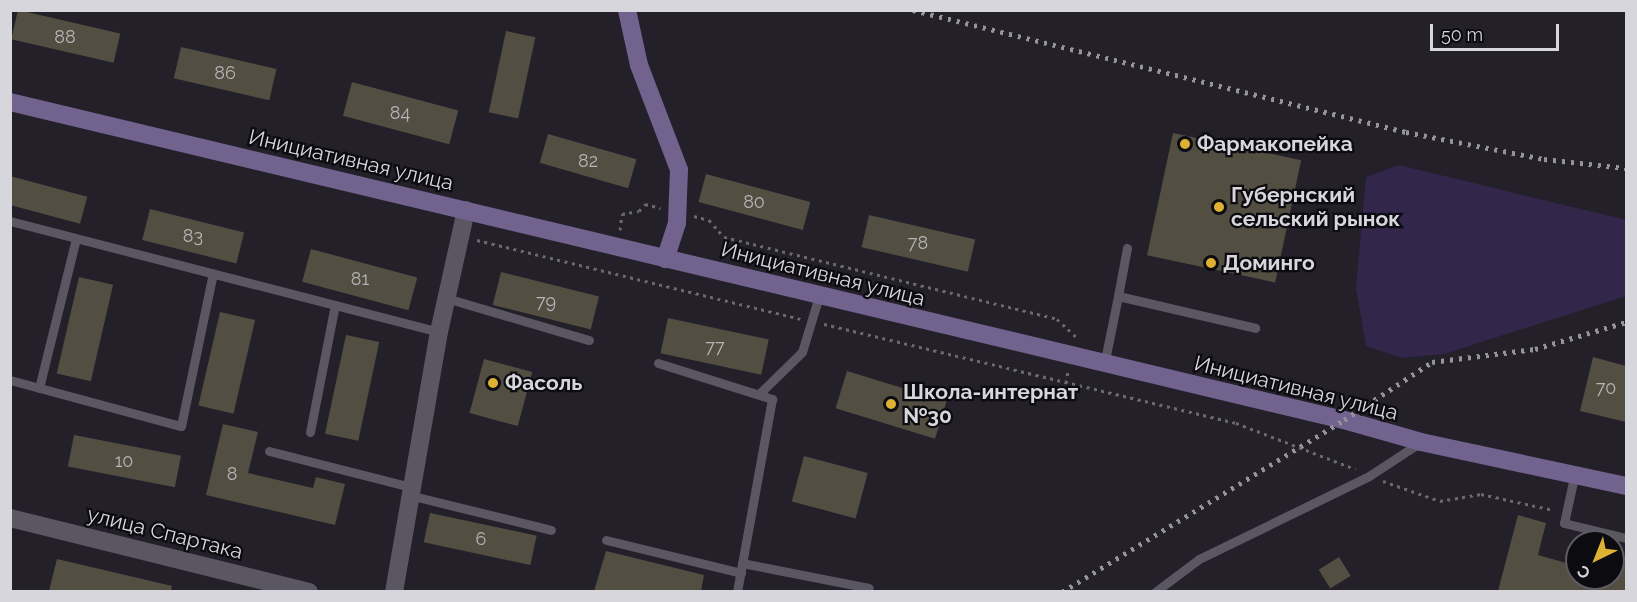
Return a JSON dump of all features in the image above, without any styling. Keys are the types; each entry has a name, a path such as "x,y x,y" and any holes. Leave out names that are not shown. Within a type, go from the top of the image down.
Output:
{"main road":[{"path":"627,10 639,65 679,170 677,212 665,259"},
{"name":"Инициативная улица","path":"10,102 466,210 1071,358 1344,420 1421,442 1574,477 1626,486"}],"street":[{"path":"394,591 414,492 439,332 466,210"},
{"name":"улица Спартака","path":"10,518 309,591"}],"lane":[{"path":"10,221 439,332"},
{"path":"39,388 76,238"},
{"path":"1104,365 1127,248"},
{"path":"10,380 181,426 213,273"},
{"path":"759,394 802,352 819,296"},
{"path":"1118,296 1255,328"},
{"path":"446,298 590,340"},
{"path":"310,432 335,305"},
{"path":"658,363 772,399 737,591"},
{"path":"1155,591 1199,559 1369,476 1421,442"},
{"path":"269,451 551,530"},
{"path":"1574,477 1564,523 1626,538"},
{"path":"606,540 741,568 869,588"}],"path":[{"path":"615,274 622,214 639,211 645,204 709,220 724,237 1057,319 1076,337 1066,383"},
{"path":"460,235 1236,423 1369,476 1440,501 1481,494 1566,513"}],"shaded area":[{"path":"1399,165 1626,220 1626,296 1444,354 1402,358 1366,346 1356,288 1366,177"}],"building":[{"path":"18,10 120,34 114,63 11,39"},
{"path":"506,31 535,37 518,118 489,112"},
{"path":"181,47 276,69 269,100 174,78"},
{"path":"352,82 458,110 449,144 343,116"},
{"name":"Губернский сельский рынок","path":"1173,133 1301,160 1275,283 1147,255"},
{"path":"548,134 636,159 628,188 540,163"},
{"path":"706,174 810,202 803,230 698,202"},
{"path":"10,176 87,197 80,224 10,205"},
{"path":"150,209 244,232 236,264 142,240"},
{"path":"869,215 975,240 968,272 862,247"},
{"path":"311,249 417,277 408,310 302,282"},
{"path":"501,272 599,296 591,329 493,305"},
{"path":"79,277 113,285 91,381 57,373"},
{"path":"220,312 255,320 233,414 198,406"},
{"path":"668,318 769,339 761,375 661,353"},
{"path":"346,335 379,342 358,441 325,434"},
{"path":"1593,357 1626,366 1626,422 1580,411"},
{"path":"484,359 532,372 518,426 470,413"},
{"name":"Школа-интернат №30","path":"847,371 946,401 935,439 836,408"},
{"path":"223,424 258,432 248,473 313,488 316,477 345,484 335,525 206,495"},
{"path":"74,435 181,456 175,487 68,466"},
{"path":"804,456 868,473 856,518 792,501"},
{"path":"430,513 537,536 530,565 424,542"},
{"path":"1518,515 1546,523 1538,555 1565,563 1565,590 1625,590 1626,563 1626,591 1498,591"},
{"path":"606,551 704,575 701,591 594,591"},
{"path":"1339,557 1351,576 1330,588 1319,570"},
{"path":"57,559 172,586 171,591 49,591"}],"railway":[{"path":"913,10 1406,132 1544,159 1626,168"},
{"path":"1062,592 1344,420 1432,362 1535,349 1626,322"}],"place":[{"name":"Фармакопейка","path":"1185,144"},
{"name":"Губернский сельский рынок","path":"1219,207"},
{"name":"Доминго","path":"1211,263"},
{"name":"Фасоль","path":"493,383"},
{"name":"Школа-интернат №30","path":"891,404"}]}
